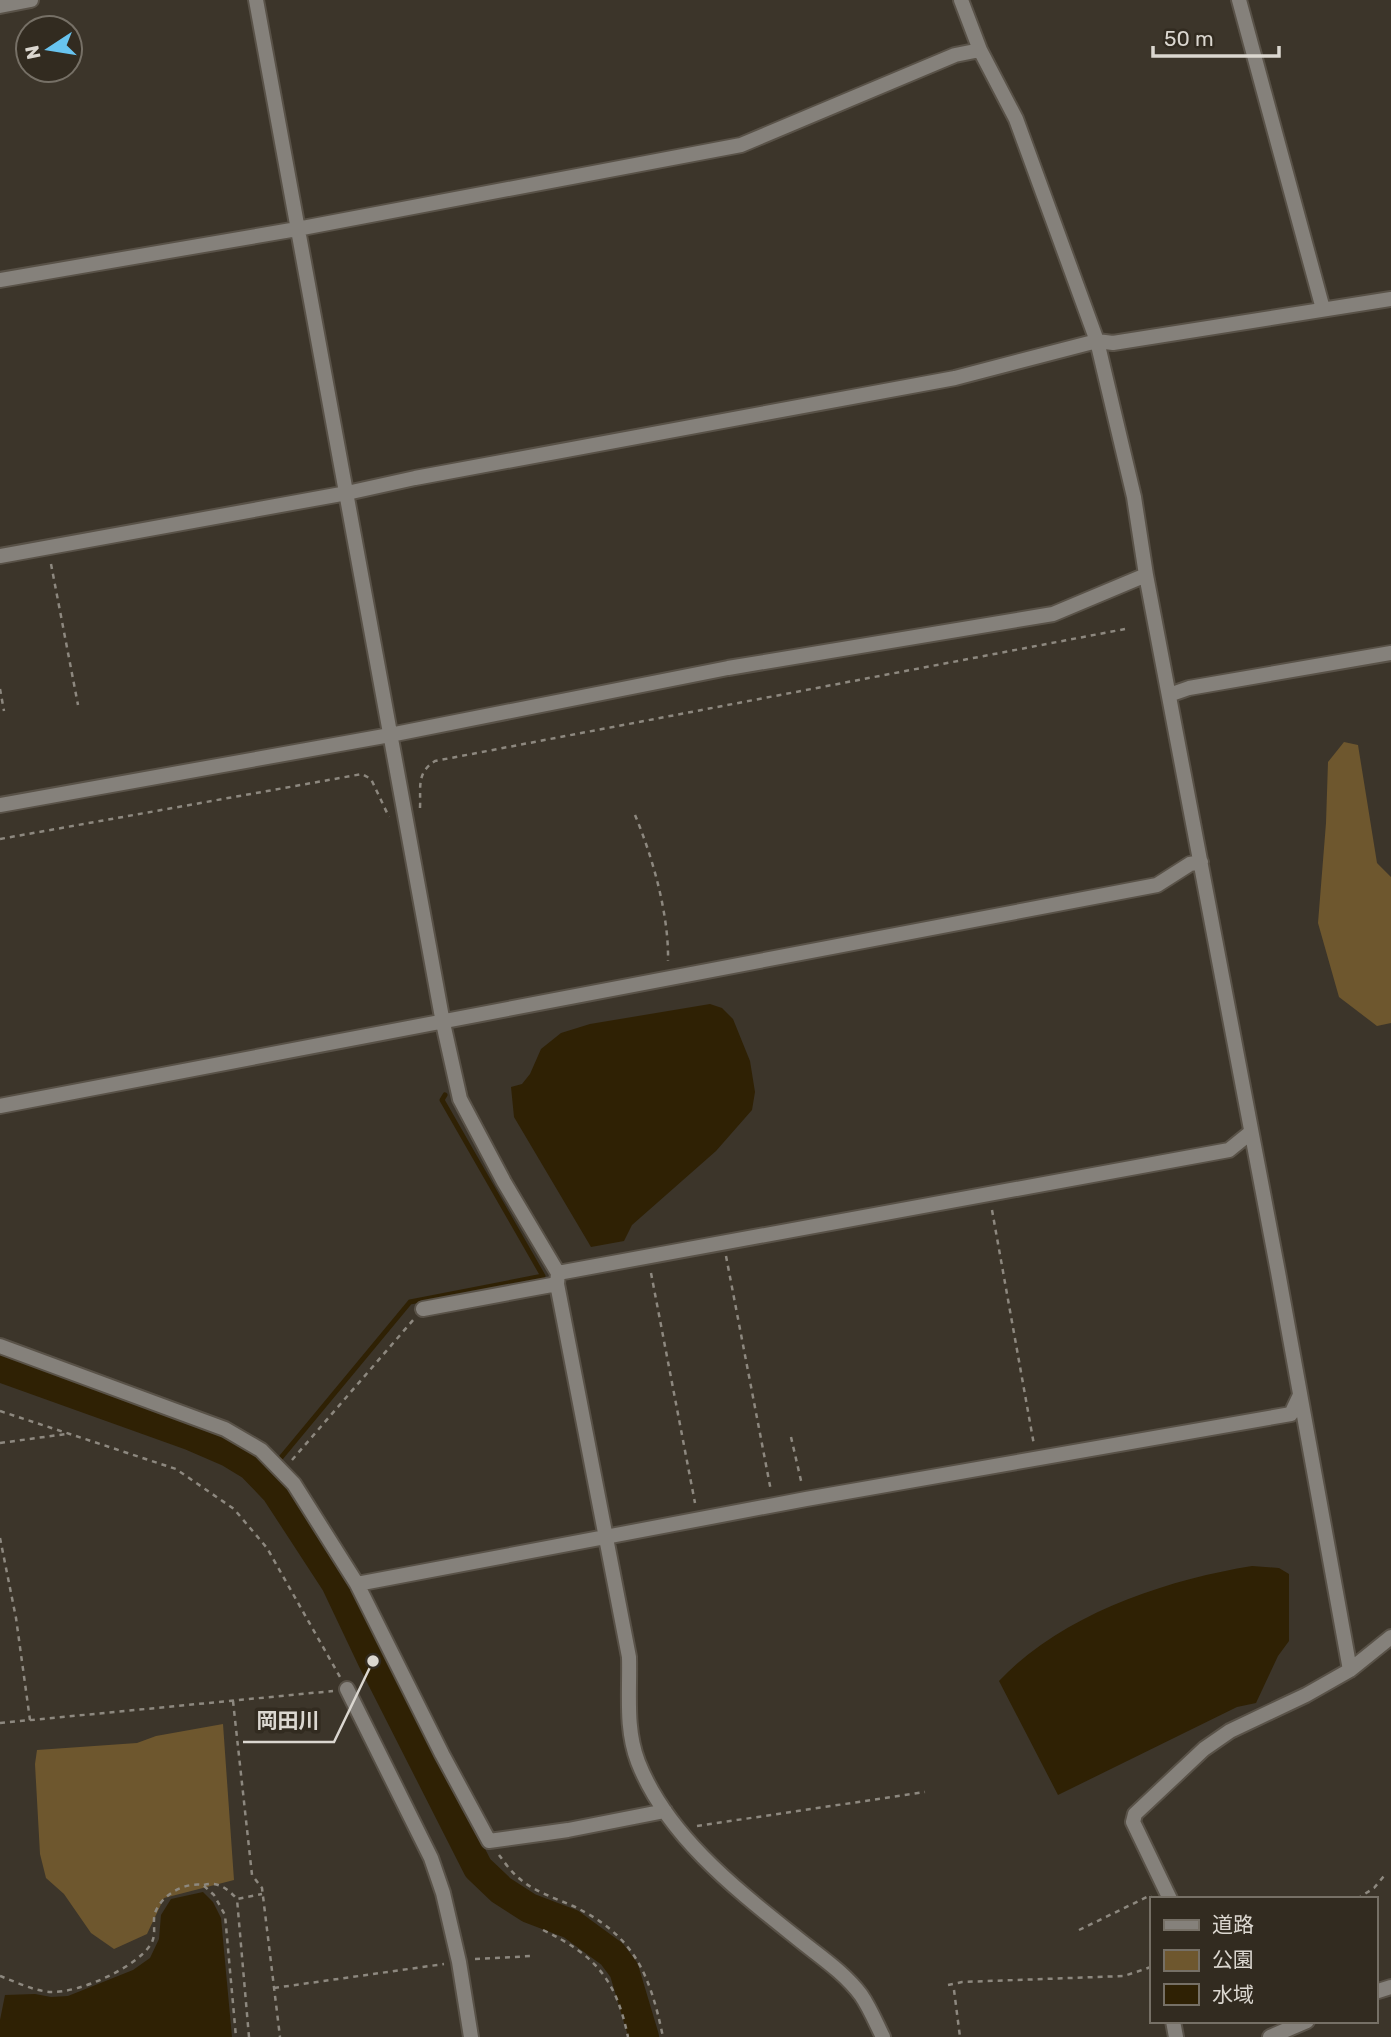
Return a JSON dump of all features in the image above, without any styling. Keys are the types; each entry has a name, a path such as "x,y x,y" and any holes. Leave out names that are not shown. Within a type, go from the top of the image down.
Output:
{"street":[{"path":"0,6 31,0"},
{"path":"256,0 443,1023 460,1099 558,1278 629,1657 628,1707 638,1763 665,1811 682,1833 748,1898 843,1975 860,1994 883,2037"},
{"path":"961,0 980,50 1016,119 1097,341 1134,497 1168,695 1278,1272 1350,1670"},
{"path":"1239,0 1323,309"},
{"path":"0,280 297,229 741,145 955,55 980,50"},
{"path":"0,556 347,494 429,475 955,378 1097,341 1113,343 1391,299"},
{"path":"0,805 390,735 728,668 1053,614 1146,575"},
{"path":"1168,695 1189,688 1391,653"},
{"path":"0,1107 1157,884 1190,864 1200,862"},
{"path":"423,1309 648,1255 1229,1150 1250,1133"},
{"path":"0,1346 225,1429 261,1450 295,1484 358,1584 442,1755 489,1841 568,1830 665,1811"},
{"path":"358,1584 806,1499 1291,1414 1300,1395"},
{"path":"1168,1894 1133,1822 1135,1814 1204,1749 1230,1731 1306,1695 1350,1670 1391,1637"},
{"path":"347,1689 431,1858 443,1894 459,1962 471,2037"},
{"path":"1270,2037 1302,2023"}],"path":[{"path":"48,547 78,705"},
{"path":"420,811 422,776 425,768 435,761 1125,629"},
{"path":"0,689 4,710"},
{"path":"0,839 362,774 371,779 391,823"},
{"path":"635,815 652,865 665,925 668,947 667,979"},
{"path":"989,1193 1037,1458"},
{"path":"723,1243 774,1505"},
{"path":"648,1255 698,1520"},
{"path":"282,1471 423,1309"},
{"path":"0,1411 176,1469 234,1509 267,1548 347,1689 0,1723"},
{"path":"0,1443 67,1434"},
{"path":"791,1437 806,1499"},
{"path":"0,1538 16,1618 30,1720"},
{"path":"233,1701 252,1875 262,1888 280,2037"},
{"path":"682,1833 694,1826 925,1792"},
{"path":"489,1841 518,1878 540,1892 594,1917 630,1950 646,1973 663,2037"},
{"path":"1360,1897 1374,1888 1384,1876"},
{"path":"0,1976 48,1992 69,1990 98,1980 131,1965 141,1957 153,1941 156,1911 170,1894 185,1886 213,1883 223,1886 237,1899 249,2037"},
{"path":"203,1885 214,1895 225,1915 236,2037"},
{"path":"237,1899 263,1894"},
{"path":"1079,1930 1150,1901"},
{"path":"542,1930 579,1950 605,1975 613,1989 628,2037"},
{"path":"274,1988 480,1959 533,1956"},
{"path":"948,1985 962,1982 1124,1976 1150,1967"},
{"path":"954,1990 960,2037"}],"green space":[{"path":"1344,742 1358,745 1377,863 1391,877 1391,1023 1377,1026 1339,997 1318,923 1328,762"},
{"path":"223,1724 234,1880 164,1898 147,1934 114,1949 91,1933 64,1894 46,1878 40,1854 35,1764 37,1750 137,1743 156,1736"}],"water":[{"path":"710,1004 722,1008 733,1019 750,1061 755,1092 752,1110 716,1151 632,1225 624,1241 591,1247 514,1117 511,1087 522,1084 530,1074 541,1049 561,1033 590,1024"},
{"path":"1252,1566 1279,1568 1289,1574 1289,1641 1278,1656 1256,1703 1237,1707 1058,1795 999,1681 1052,1637 1116,1604 1184,1581"},
{"path":"203,1892 213,1902 221,1918 232,2037 0,2037 5,1995 68,1996 133,1970 150,1958 159,1939 161,1915 171,1899"}],"waterway":[{"path":"263,1476 410,1302 543,1276 442,1100 445,1095"},
{"path":"0,1367 192,1436 229,1452 252,1466 276,1491 336,1583 478,1868 501,1890 529,1908 571,1924 612,1954 624,1970 644,2037"}],"place":[{"name":"岡田川","path":"373,1661"}]}
